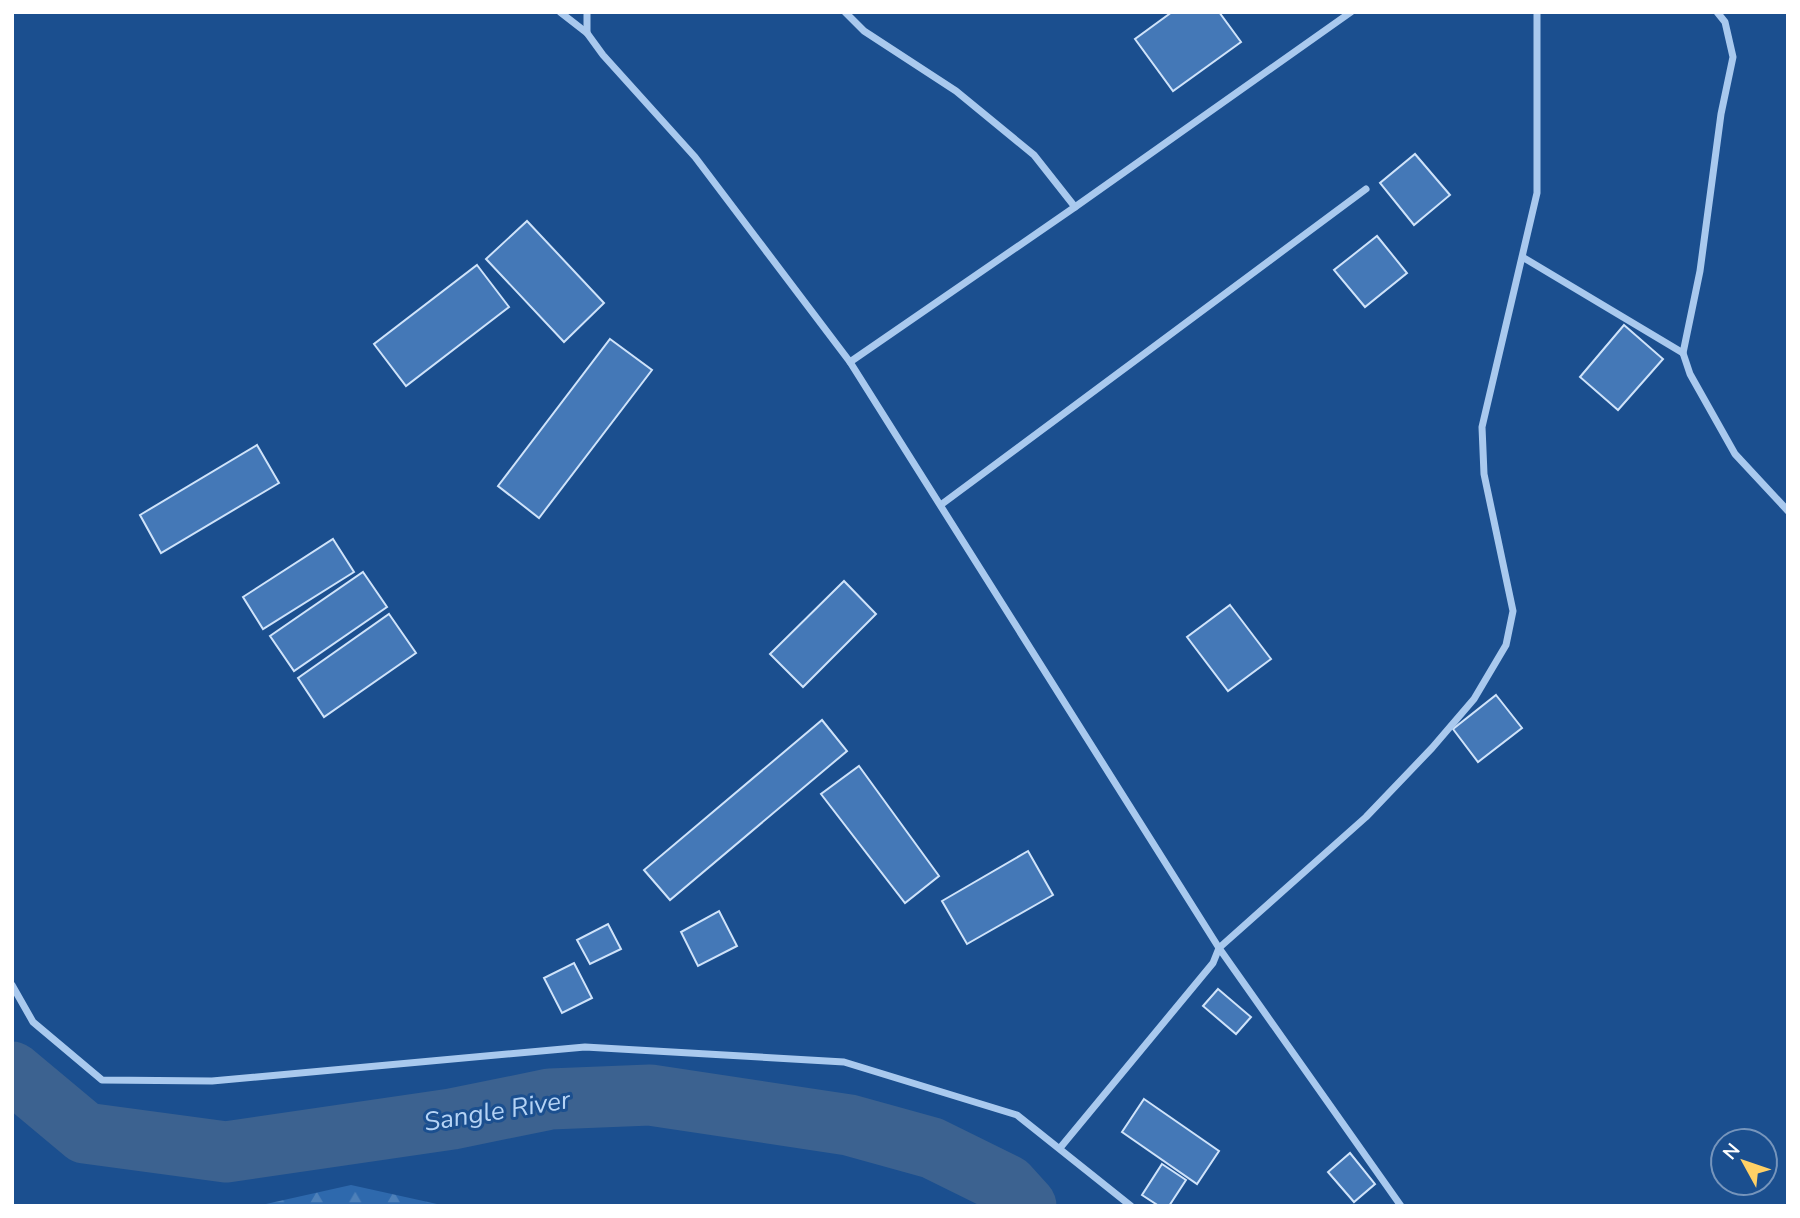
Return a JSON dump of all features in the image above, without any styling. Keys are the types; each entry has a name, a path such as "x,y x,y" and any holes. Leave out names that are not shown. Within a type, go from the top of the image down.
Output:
{"street":[{"path":"560,12 587,33 603,55 695,157 850,362 942,504 1219,948 1401,1206"},
{"path":"587,12 587,33"},
{"path":"845,12 864,31 956,91 1034,155 1075,207"},
{"path":"850,362 1351,12"},
{"path":"1060,1148 1213,963 1219,948 1367,817 1474,699 1506,645 1513,611 1484,474 1482,427 1524,258 1537,193 1537,12"},
{"path":"1717,12 1726,22 1732,57 1721,114 1700,271 1683,353 1690,374 1735,454 1788,511"},
{"path":"942,504 1366,189"},
{"path":"1524,258 1683,353"},
{"path":"12,985 33,1022 102,1080 212,1081 585,1047 844,1062 1017,1115 1130,1206"}],"green space":[{"path":"351,1185 446,1206 257,1206"}],"building":[{"path":"1172,12 1219,12 1241,42 1173,91 1135,39"},
{"path":"1415,154 1450,195 1414,225 1380,183"},
{"path":"527,221 604,303 564,342 486,259"},
{"path":"1377,236 1407,273 1365,307 1334,270"},
{"path":"477,265 509,307 406,386 374,344"},
{"path":"1624,325 1663,359 1618,410 1580,377"},
{"path":"610,339 652,370 539,518 498,486"},
{"path":"257,445 279,483 161,553 140,515"},
{"path":"333,539 354,572 263,629 243,597"},
{"path":"363,572 387,607 294,671 270,636"},
{"path":"844,581 876,614 803,687 770,654"},
{"path":"1230,605 1271,659 1228,691 1187,637"},
{"path":"389,614 416,653 324,717 298,678"},
{"path":"1496,695 1522,728 1478,762 1453,729"},
{"path":"822,720 847,751 670,900 644,870"},
{"path":"859,766 939,876 905,903 821,794"},
{"path":"1028,851 1053,895 967,944 942,901"},
{"path":"719,911 737,946 698,966 681,932"},
{"path":"608,924 621,949 590,964 577,940"},
{"path":"574,963 592,998 562,1013 544,978"},
{"path":"1218,989 1251,1017 1236,1034 1203,1006"},
{"path":"1144,1099 1219,1151 1197,1184 1122,1132"},
{"path":"1350,1153 1375,1184 1354,1202 1328,1172"},
{"path":"1162,1164 1186,1180 1169,1206 1159,1206 1142,1195"}],"waterway":[{"name":"Sangle River","path":"12,1072 85,1133 226,1152 452,1119 550,1099 650,1095 849,1125 932,1148 1007,1185 1026,1206"}]}
